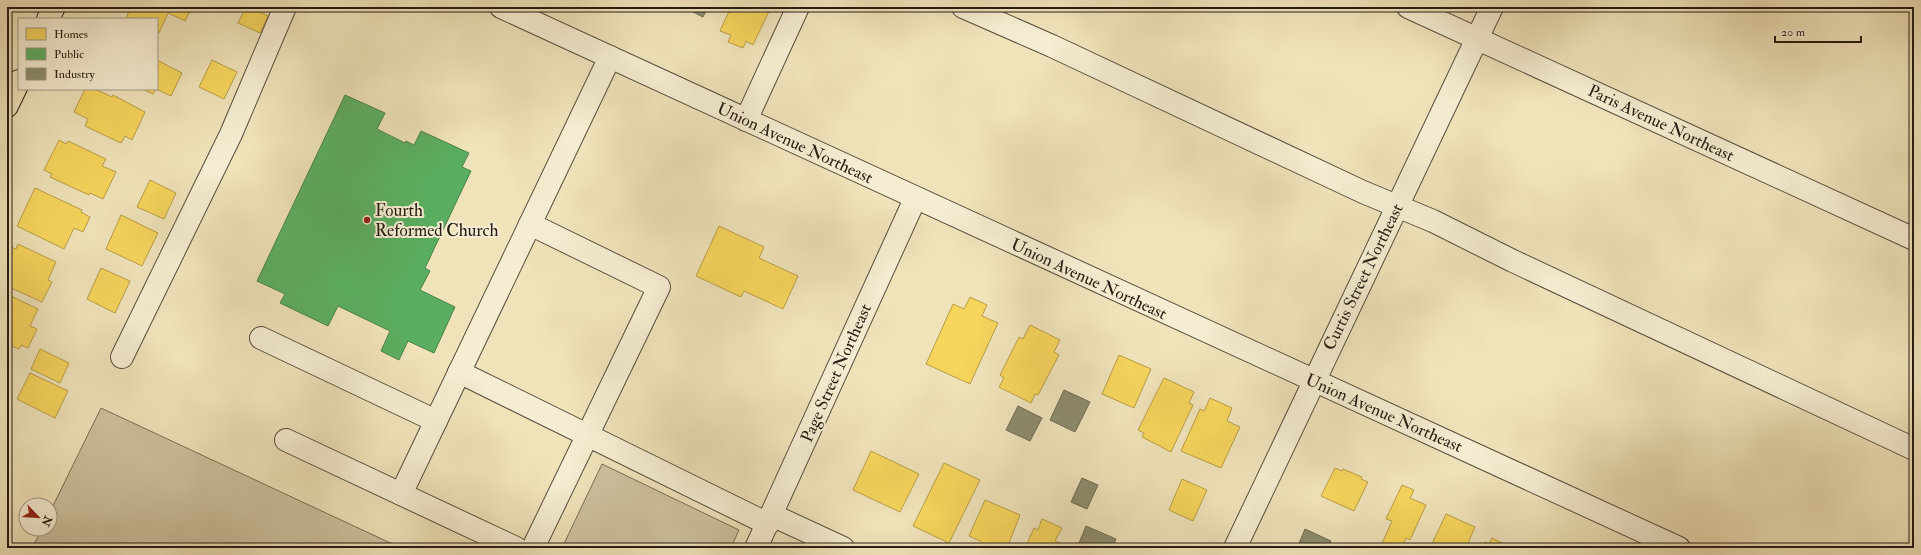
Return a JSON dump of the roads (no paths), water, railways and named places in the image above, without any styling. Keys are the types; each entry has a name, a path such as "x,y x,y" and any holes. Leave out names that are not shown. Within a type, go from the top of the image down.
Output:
{"main road":[{"path":"48,18 54,7"},
{"path":"7,106 18,83"}],"street":[{"path":"122,357 231,134 285,7"},
{"path":"746,120 798,7"},
{"path":"962,7 1052,46 1363,192 1398,205 1433,221 1512,261 1914,449"},
{"name":"Paris Avenue Northeast","path":"1408,7 1914,239"},
{"name":"Curtis Street Northeast","path":"1235,548 1492,7"},
{"name":"Union Avenue Northeast","path":"505,8 915,199 1679,548"},
{"path":"401,494 610,57"},
{"name":"Page Street Northeast","path":"756,548 915,199"},
{"path":"530,224 659,287 533,548"},
{"path":"261,338 436,421"},
{"path":"460,372 588,435 770,520 843,548"},
{"path":"286,440 516,548"}],"place":[{"name":"Fourth Reformed Church","path":"367,220"}]}
